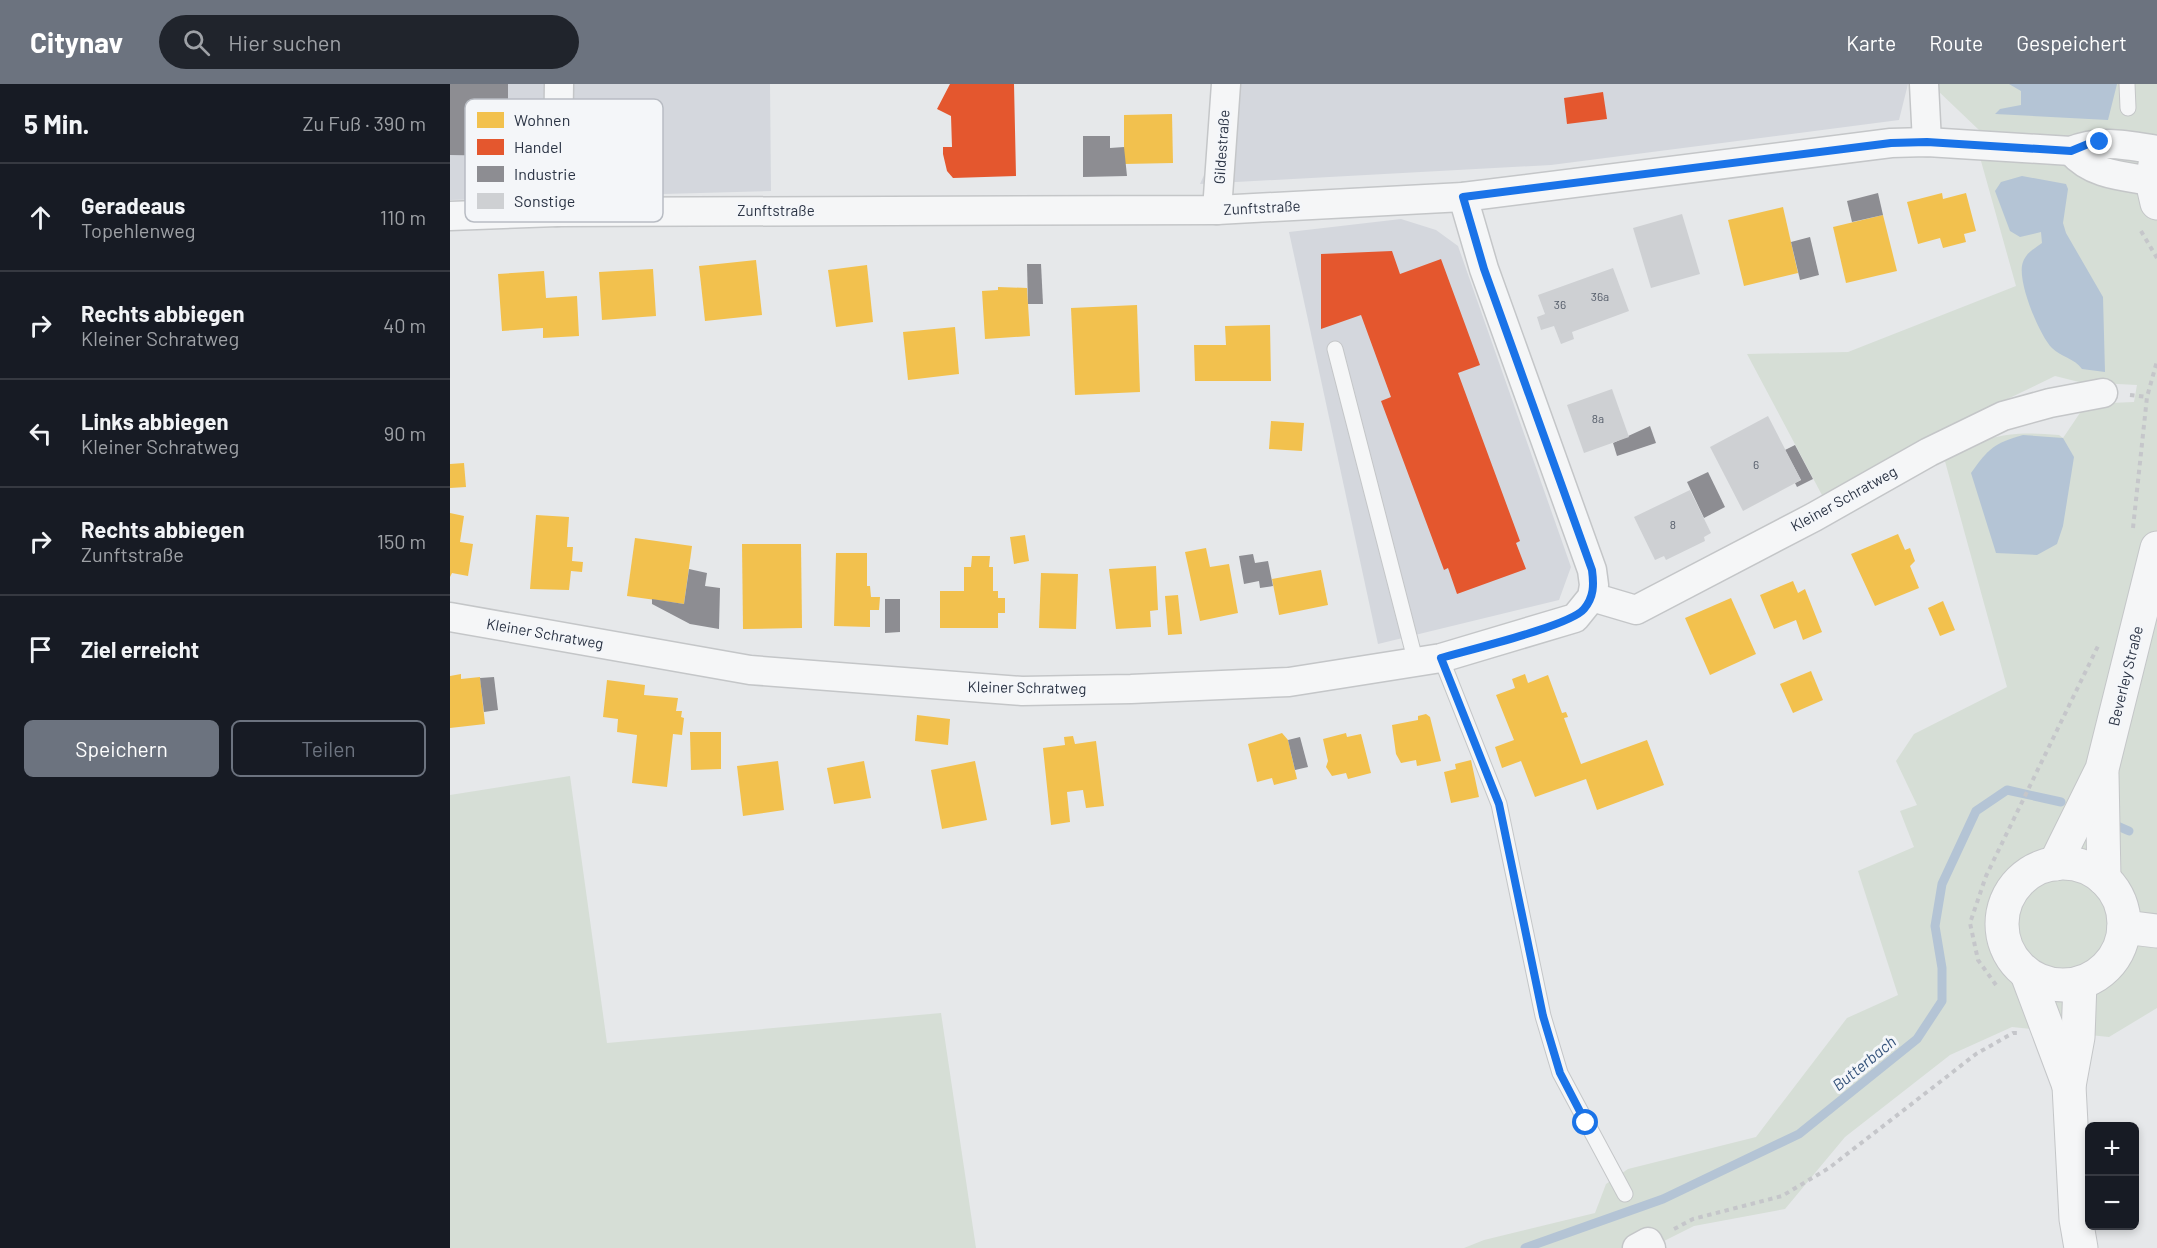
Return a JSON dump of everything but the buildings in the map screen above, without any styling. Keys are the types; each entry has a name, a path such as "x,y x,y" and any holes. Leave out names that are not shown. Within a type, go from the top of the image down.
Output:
{"street":[{"path":"559,84 559,99"},
{"name":"Gildestraße","path":"1217,210 1226,84"},
{"path":"1924,84 1927,142"},
{"name":"Zunftstraße","path":"663,212 1217,210 1463,197 1891,143 1927,142 2071,151 2081,162 2097,171 2156,172"},
{"path":"1463,197 1484,269 1592,570 1592,597"},
{"name":"Zunftstraße","path":"450,216 465,215"},
{"name":"Kleiner Schratweg","path":"450,617 750,670 1022,691 1288,682 1428,660 1575,618 1592,597 1636,610 1814,517 1929,452 2003,416 2050,403 2103,393"},
{"name":"Beverley Straße","path":"2104,879 2102,769 2145,540"},
{"name":"Beverley Straße","path":"2055,864 2102,769"},
{"path":"2055,864 2073,864 2089,869 2104,879 2115,893 2122,909 2124,927 2115,956 2106,968 2079,983 2052,984 2027,974 2015,962 2006,945 2002,927 2004,909 2011,892 2022,879 2038,869 2055,864"},
{"path":"2124,927 2157,931"},
{"path":"2027,974 2070,1086"},
{"path":"2079,983 2078,1037 2070,1086 2076,1219 2081,1248"}],"lane":[{"path":"2127,84 2128,108"},
{"path":"1335,349 1428,660 1499,804 1543,1016 1560,1073 1625,1194"}],"path":[{"path":"2145,540 2146,397 2157,361"},
{"path":"1998,989 1978,960 1970,923 1986,876 2048,753 2102,636"},
{"path":"1646,1246 1693,1219 1782,1196 1829,1168 1976,1054 2013,1033 2024,1034 2019,1024"}],"shaded area":[{"path":"450,84 770,84 771,191 663,194 663,99 465,99 465,200 450,200"},
{"path":"1216,84 1908,84 1899,120 1551,165 1200,184 1210,162"},
{"path":"1935,84 2157,84 2157,1008 2109,1037 2012,1027 1950,1055 1845,1137 1785,1209 1694,1226 1650,1248 1464,1248 1484,1240 1595,1213 1606,1184 1628,1169 1756,1137 1847,1018 1898,995 1858,871 1914,847 1900,811 1917,805 1896,761 1914,734 2007,687 1943,454 1987,439 2012,434 2059,435 2063,438 2086,404 2134,402 2137,385 2079,382 2055,376 1991,407 1823,497 1747,354 1848,352 2016,286 1981,161 1979,130 1935,88"},
{"path":"1401,219 1436,230 1458,246 1571,567 1559,600 1378,644 1289,232"},
{"path":"570,776 607,1043 941,1013 976,1248 450,1248 450,795"}],"water":[{"path":"2009,84 2117,84 2108,120 1995,114 2000,109 2021,105 2021,91"},
{"path":"2022,176 2066,184 2068,189 2063,223 2066,233 2103,297 2105,372 2082,369 2056,351 2047,341 2035,320 2026,293 2022,270 2026,256 2042,243 2041,232 2020,237 2010,231 1995,191 2001,182"},
{"path":"2023,435 2063,438 2074,457 2063,526 2057,544 2037,555 1996,553 1971,473 1992,448"}],"waterway":[{"name":"Butterbach","path":"1525,1248 1663,1199 1799,1134 1917,1039 1942,1001 1942,968 1935,926 1942,884 1976,811 2007,790 2061,802"},
{"path":"2113,824 2129,831"}],"route":[{"path":"1586,1123 1560,1073 1543,1016 1499,804 1441,658 1575,618 1585,609 1592,597 1594,585 1592,570 1484,269 1463,197 1891,143 1927,142 2071,151 2100,142"}]}
